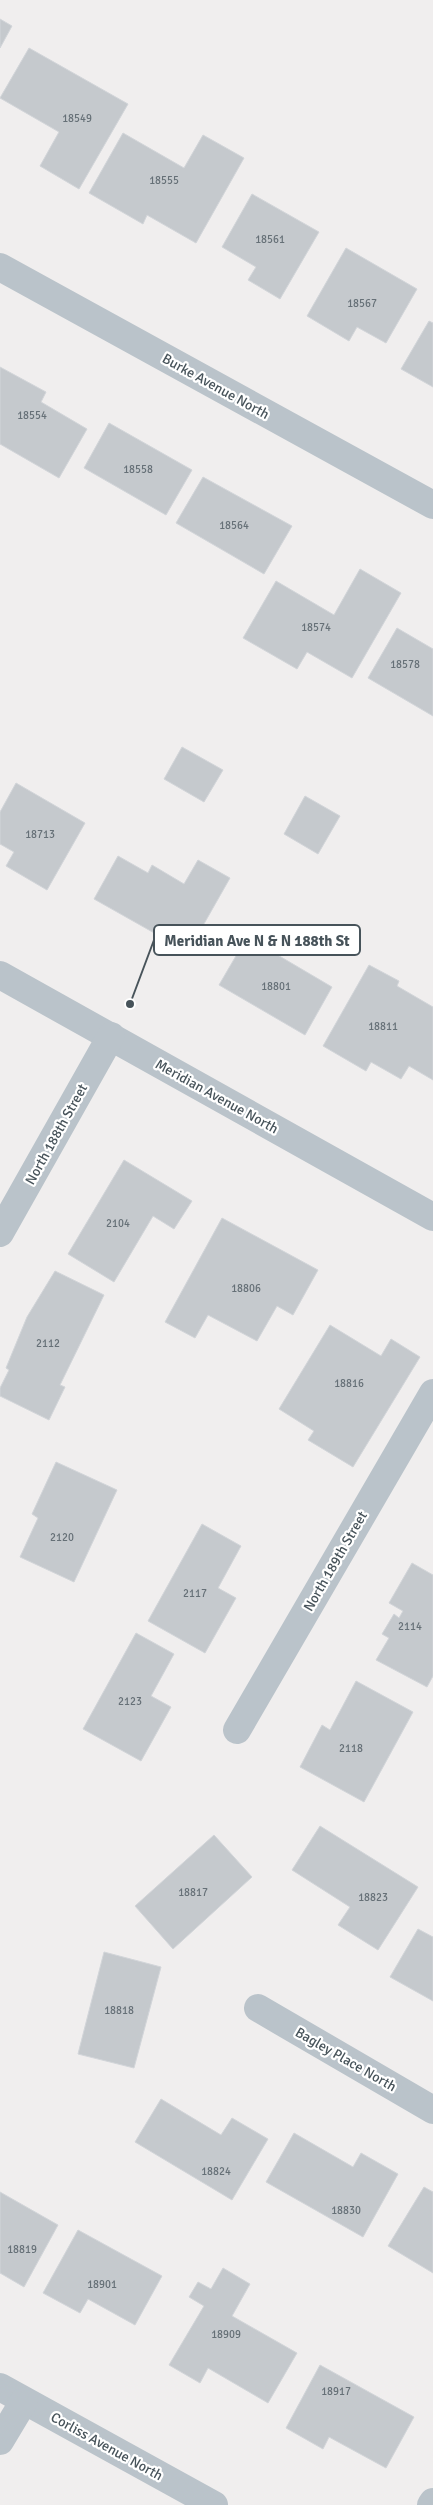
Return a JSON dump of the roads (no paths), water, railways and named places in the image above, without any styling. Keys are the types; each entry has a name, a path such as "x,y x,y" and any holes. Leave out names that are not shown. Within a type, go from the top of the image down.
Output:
{"street":[{"name":"Burke Avenue North","path":"0,267 433,505"},
{"name":"Meridian Avenue North","path":"0,975 433,1217"},
{"name":"North 188th Street","path":"0,1233 111,1036"},
{"name":"North 189th Street","path":"237,1730 433,1393"},
{"name":"Bagley Place North","path":"258,2008 433,2110"},
{"name":"Corliss Avenue North","path":"0,2387 214,2505"},
{"path":"0,2441 24,2401"}],"place":[{"name":"Meridian Ave N & N 188th St","path":"130,1004"}]}
